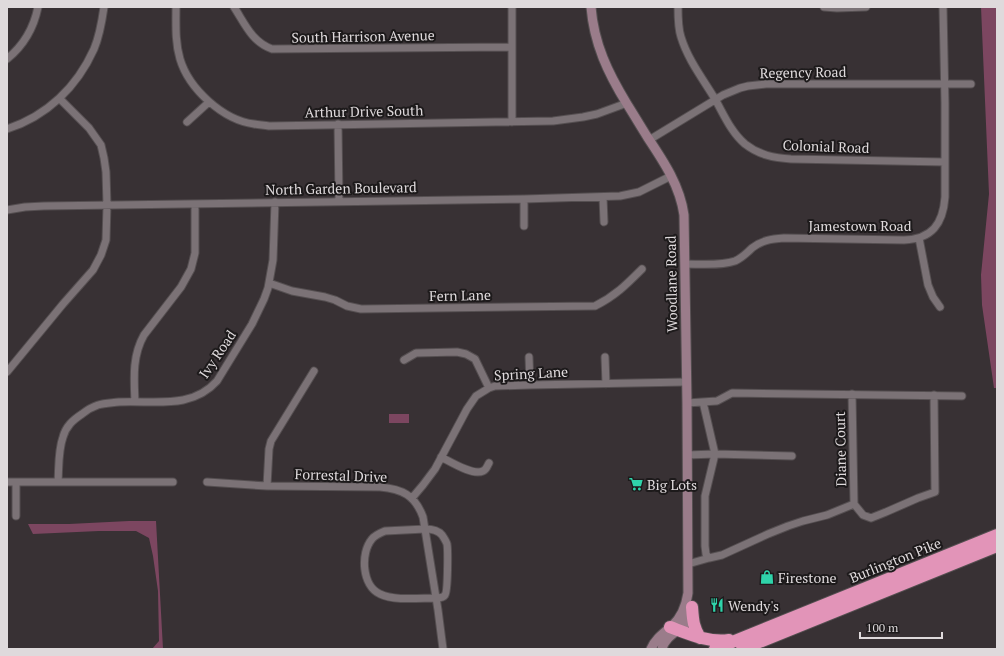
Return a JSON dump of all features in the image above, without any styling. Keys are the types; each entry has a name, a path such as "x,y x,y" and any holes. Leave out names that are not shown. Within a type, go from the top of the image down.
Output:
{"highway":[{"name":"Burlington Pike","path":"743,643 997,535"},
{"name":"Burlington Pike","path":"716,649 743,643 997,546"},
{"path":"692,607 693,622 700,638"},
{"path":"674,629 700,638 715,641 743,643"}],"street":[{"path":"7,59 26,38 35,20 38,7"},
{"path":"7,129 24,123 38,115 60,98 73,83 85,67 94,48 101,27 104,7"},
{"name":"Arthur Drive South","path":"176,7 177,46 189,80 219,110 254,124 269,126 552,121 597,114 627,103"},
{"name":"South Harrison Avenue","path":"234,7 257,40 261,44 277,50 512,47"},
{"path":"512,7 512,122"},
{"name":"Woodlane Road","path":"591,7 593,26 599,48 607,68 671,176 683,204 685,226 688,582 684,611 662,649"},
{"name":"Colonial Road","path":"678,7 680,31 692,62 731,128 745,144 755,150 772,157 791,159 945,162"},
{"path":"824,7 866,7"},
{"name":"Jamestown Road","path":"685,264 730,262 742,257 757,244 777,238 911,240 919,238 932,230 941,219 945,197 943,7"},
{"name":"Regency Road","path":"649,140 723,95 740,88 757,85 971,84"},
{"path":"7,372 63,304 88,277 98,263 106,240 107,205 105,165 101,145 89,128 60,98"},
{"path":"187,122 210,102"},
{"path":"338,124 338,201"},
{"name":"North Garden Boulevard","path":"7,210 35,206 603,197 620,196 639,192 671,176"},
{"path":"603,197 604,222"},
{"path":"524,199 524,226"},
{"name":"Ivy Road","path":"58,482 61,442 66,429 74,419 97,405 110,403 171,402 184,400 203,394 213,386 221,376 252,324 264,299 269,283 274,253 275,202"},
{"path":"135,402 134,366 136,354 141,341 189,275 193,262 195,253 195,204"},
{"path":"919,238 928,285 933,297 940,307"},
{"name":"Fern Lane","path":"269,283 292,291 325,297 347,306 361,309 595,306 621,290 642,269"},
{"path":"404,360 416,354 457,352 466,354 475,359 489,388"},
{"path":"529,357 530,385"},
{"path":"605,357 606,384"},
{"path":"267,486 269,449 271,441 314,371"},
{"name":"Spring Lane","path":"412,498 435,469 467,409 476,396 489,388 495,386 686,382"},
{"path":"687,402 717,401 732,393 962,396"},
{"name":"Diane Court","path":"852,394 854,504"},
{"path":"688,564 722,555 788,526 827,515 854,504 864,515 872,518 935,492 934,395"},
{"path":"704,402 715,454 705,496 705,546 706,554 709,558"},
{"path":"687,455 715,454 792,456"},
{"path":"441,457 468,470 478,472 483,471 489,463"},
{"path":"7,482 173,482"},
{"path":"16,482 16,516"},
{"name":"Forrestal Drive","path":"208,482 267,486 380,487 391,488 412,498"},
{"path":"412,498 421,510 423,517 443,649"},
{"path":"425,529 439,532 446,543 446,593 442,597 436,598 398,598 380,594 368,583 365,572 365,560 369,543 375,535 385,531 425,529"},
{"name":"Woodlane Road","path":"651,649 655,642 687,621 692,607 688,582"}],"shaded area":[{"path":"981,7 997,7 997,388 994,388 982,305 981,275 989,194"},
{"path":"389,414 409,414 409,423 389,423"},
{"path":"156,521 163,649 152,649 159,641 158,591 149,538 136,531 33,534 28,524 69,524"}],"place":[{"name":"Big Lots","path":"636,484"},
{"name":"Firestone","path":"767,577"},
{"name":"Wendy's","path":"717,605"}]}
